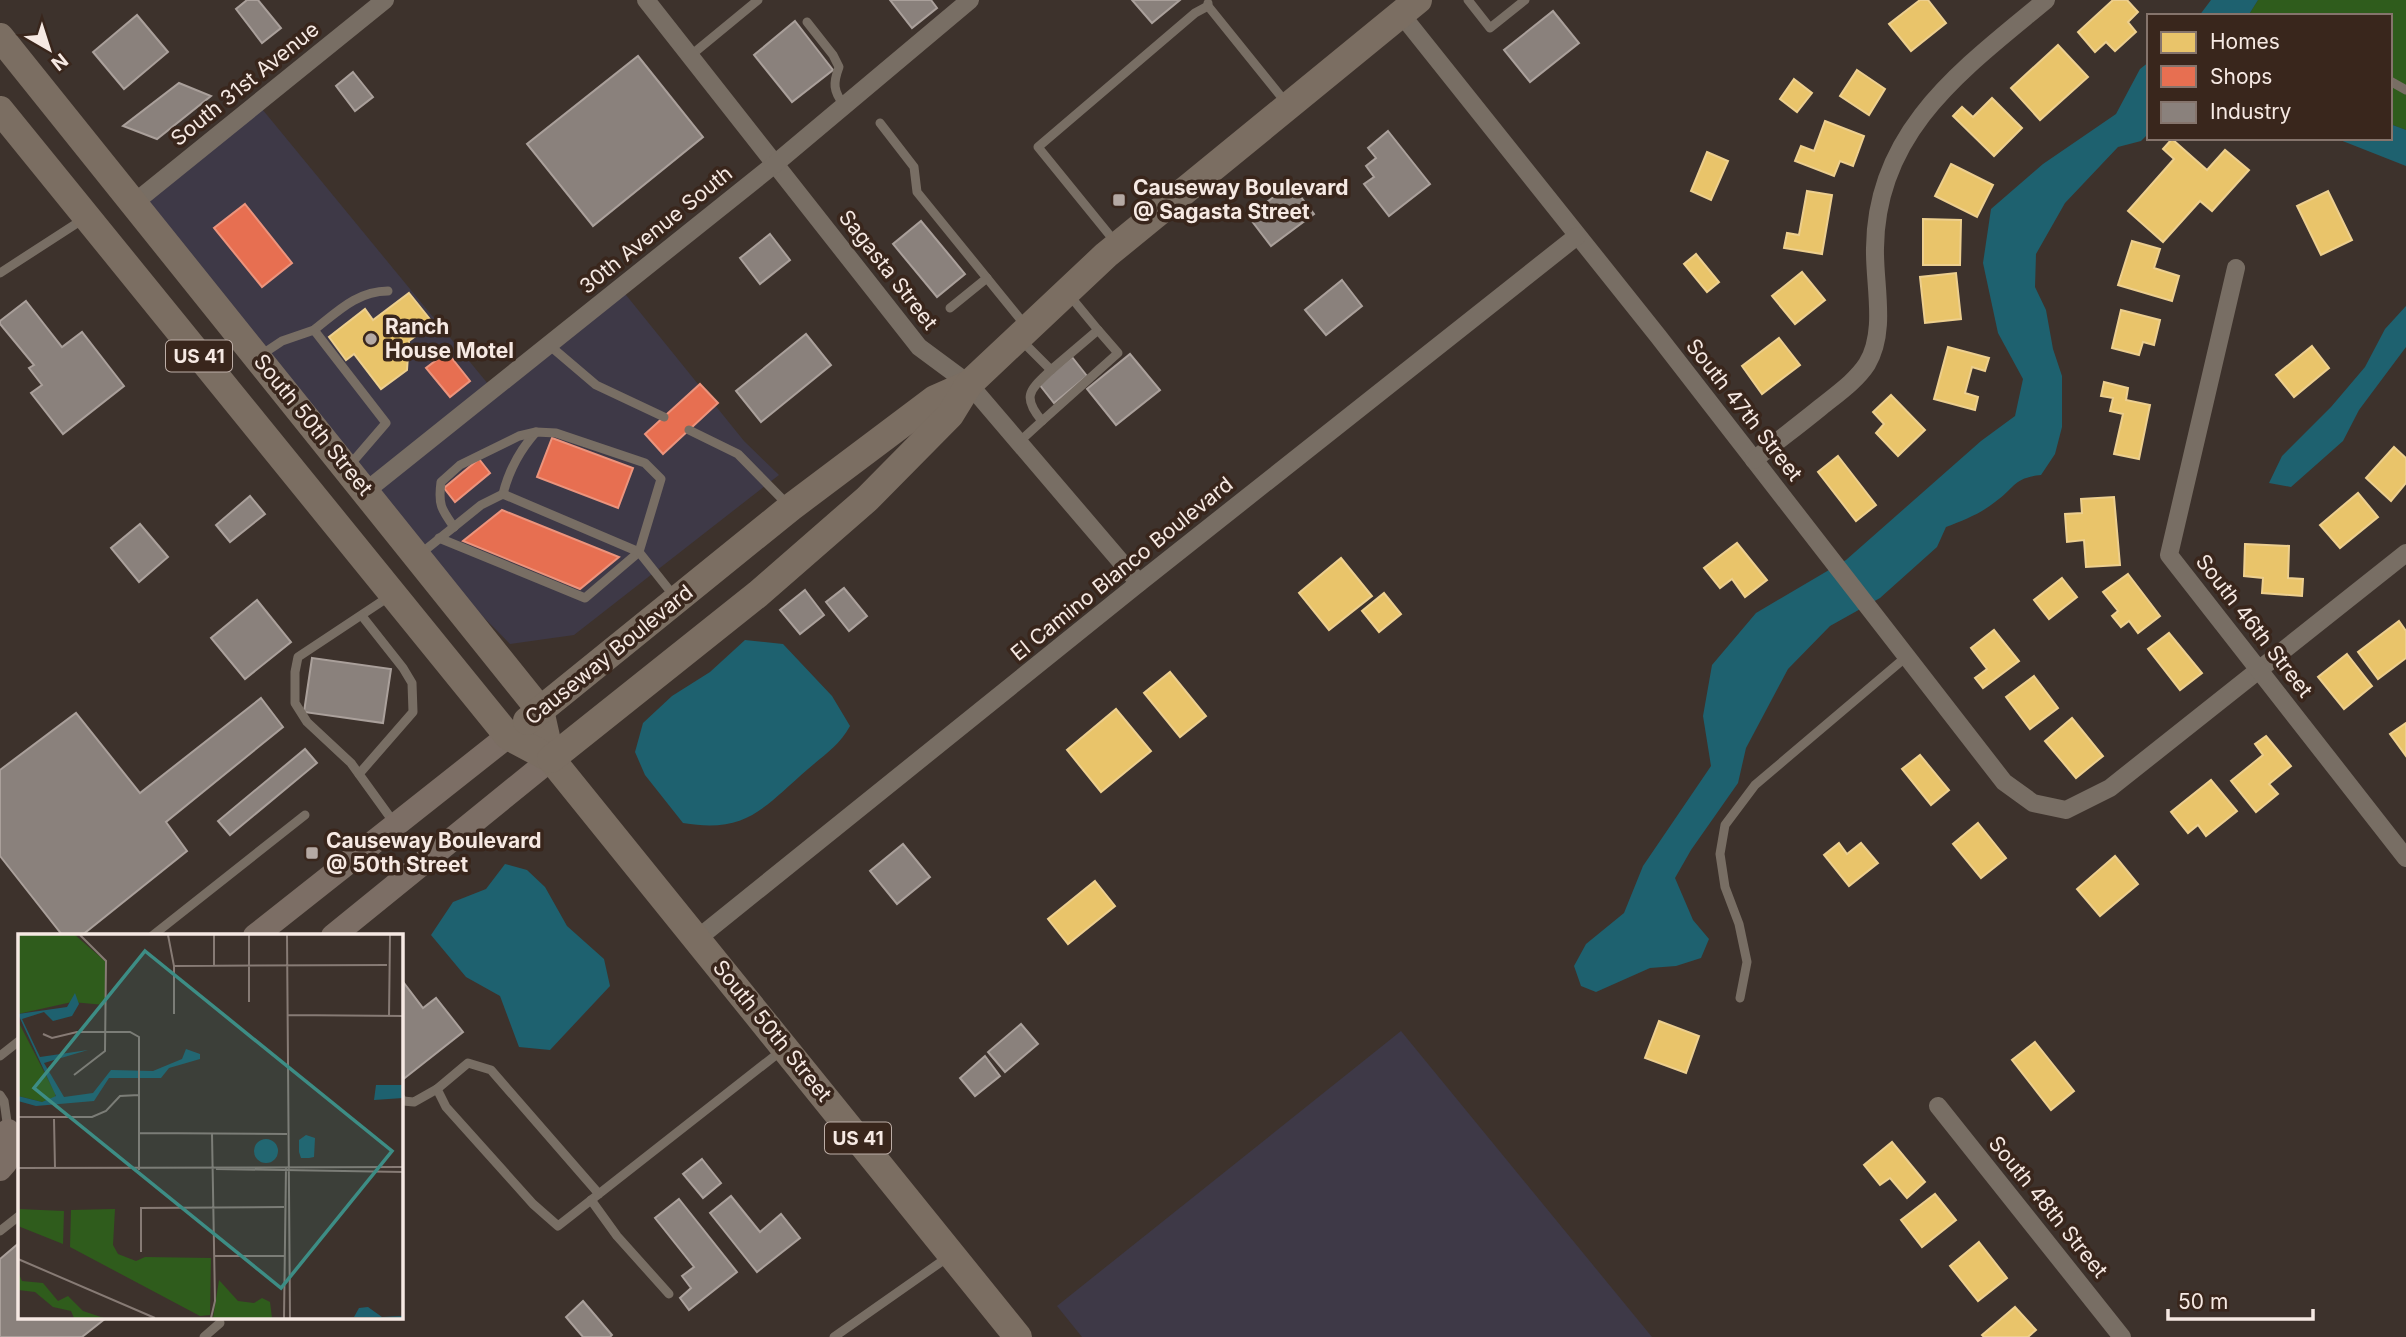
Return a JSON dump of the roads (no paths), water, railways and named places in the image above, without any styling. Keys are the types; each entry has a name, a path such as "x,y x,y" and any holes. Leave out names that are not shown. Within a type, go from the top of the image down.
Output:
{"main road":[{"name":"Causeway Boulevard","path":"335,934 758,594 867,499 950,415 969,384 1118,246 1409,7"},
{"name":"South 50th Street","path":"0,37 540,710 551,759"},
{"name":"South 50th Street","path":"0,110 508,736 551,759 1018,1337"},
{"name":"Causeway Boulevard","path":"258,934 790,508 935,398 969,384"},
{"path":"0,1169 13,1152 9,1130"},
{"path":"0,1188 18,1175"}],"street":[{"name":"South 31st Avenue","path":"134,204 385,0"},
{"name":"Sagasta Street","path":"646,0 919,347 969,384 1139,583"},
{"name":"30th Avenue South","path":"366,491 776,163 970,0"},
{"path":"1754,460 1848,385 1867,363 1877,339 1874,249 1877,210 1906,138 1930,103 1959,73 2046,0"},
{"name":"South 47th Street","path":"1409,7 1577,236 2004,782 2033,803 2066,810 2110,788 2259,668"},
{"name":"El Camino Blanco Boulevard","path":"697,939 1139,583 1577,236"},
{"name":"South 46th Street","path":"2236,268 2169,555 2406,858"},
{"path":"2259,668 2406,553"},
{"name":"South 48th Street","path":"1938,1106 2122,1337"}],"lane":[{"path":"690,56 758,0"},
{"path":"1468,0 1490,28 1525,0"},
{"path":"1118,246 1038,147 1195,13 1208,3 1289,106"},
{"path":"807,22 839,67 833,86 836,96 844,105"},
{"path":"880,123 914,167 917,192 988,278 1023,333 1051,370"},
{"path":"0,273 86,217"},
{"path":"950,308 988,278"},
{"path":"258,357 282,341 314,330 355,298 373,291 388,291"},
{"path":"1019,442 1118,353 1067,292"},
{"path":"314,330 386,423 347,468"},
{"path":"1042,421 1031,407 1029,394 1033,387 1098,330"},
{"path":"549,345 596,385 664,417"},
{"path":"689,430 738,454 790,508"},
{"path":"418,556 481,505 503,494 520,450 536,432"},
{"path":"439,538 584,597 639,552 661,479 645,463 555,433 536,432 519,436 460,466 441,482 441,509 454,527"},
{"path":"503,494 639,552 677,600"},
{"path":"391,595 298,657 295,703 307,722 330,741 359,774 396,825"},
{"path":"359,774 413,712 412,683 362,615"},
{"path":"1740,998 1747,962 1739,924 1725,887 1720,854 1725,825 1755,785 1906,657"},
{"path":"155,934 306,815"},
{"path":"0,1056 18,1042"},
{"path":"437,1089 446,1107 533,1204 558,1226 785,1048"},
{"path":"402,1101 414,1101 437,1089 468,1063 491,1070 595,1197 617,1236 669,1294"},
{"path":"0,1095 4,1101 9,1130"},
{"path":"0,1231 18,1217"},
{"path":"834,1337 952,1254"},
{"path":"204,1337 220,1324"}],"water":[{"path":"2211,0 2258,0 2249,14 2200,14"},
{"path":"2147,64 2147,135 2141,141 2118,147 2065,203 2036,254 2035,287 2046,310 2053,349 2062,376 2062,427 2055,454 2041,475 2025,478 1984,510 1946,527 1937,547 1880,598 1830,626 1788,669 1746,748 1738,783 1691,850 1675,878 1693,920 1709,939 1701,958 1676,966 1650,968 1596,992 1581,986 1574,966 1586,944 1624,913 1643,866 1711,766 1703,716 1712,665 1756,613 1846,560 1981,441 2015,416 2023,379 1998,333 1983,263 1991,209 2043,164 2116,114 2140,69"},
{"path":"2392,125 2406,130 2406,166 2340,140 2392,140"},
{"path":"2406,306 2406,347 2359,410 2343,441 2291,487 2269,483 2282,456 2331,407 2365,367 2385,329"},
{"path":"745,640 783,644 832,696 850,726 831,750 753,814 723,825 683,823 645,775 635,752 643,723 672,696 710,672"},
{"path":"505,864 527,870 545,887 567,926 604,959 610,986 550,1050 519,1047 500,996 466,977 431,935 453,902 486,889"}],"place":[{"name":"Causeway Boulevard @ Sagasta Street","path":"1119,200"},
{"name":"Ranch House Motel","path":"371,339"},
{"name":"Causeway Boulevard @ 50th Street","path":"312,853"}]}
